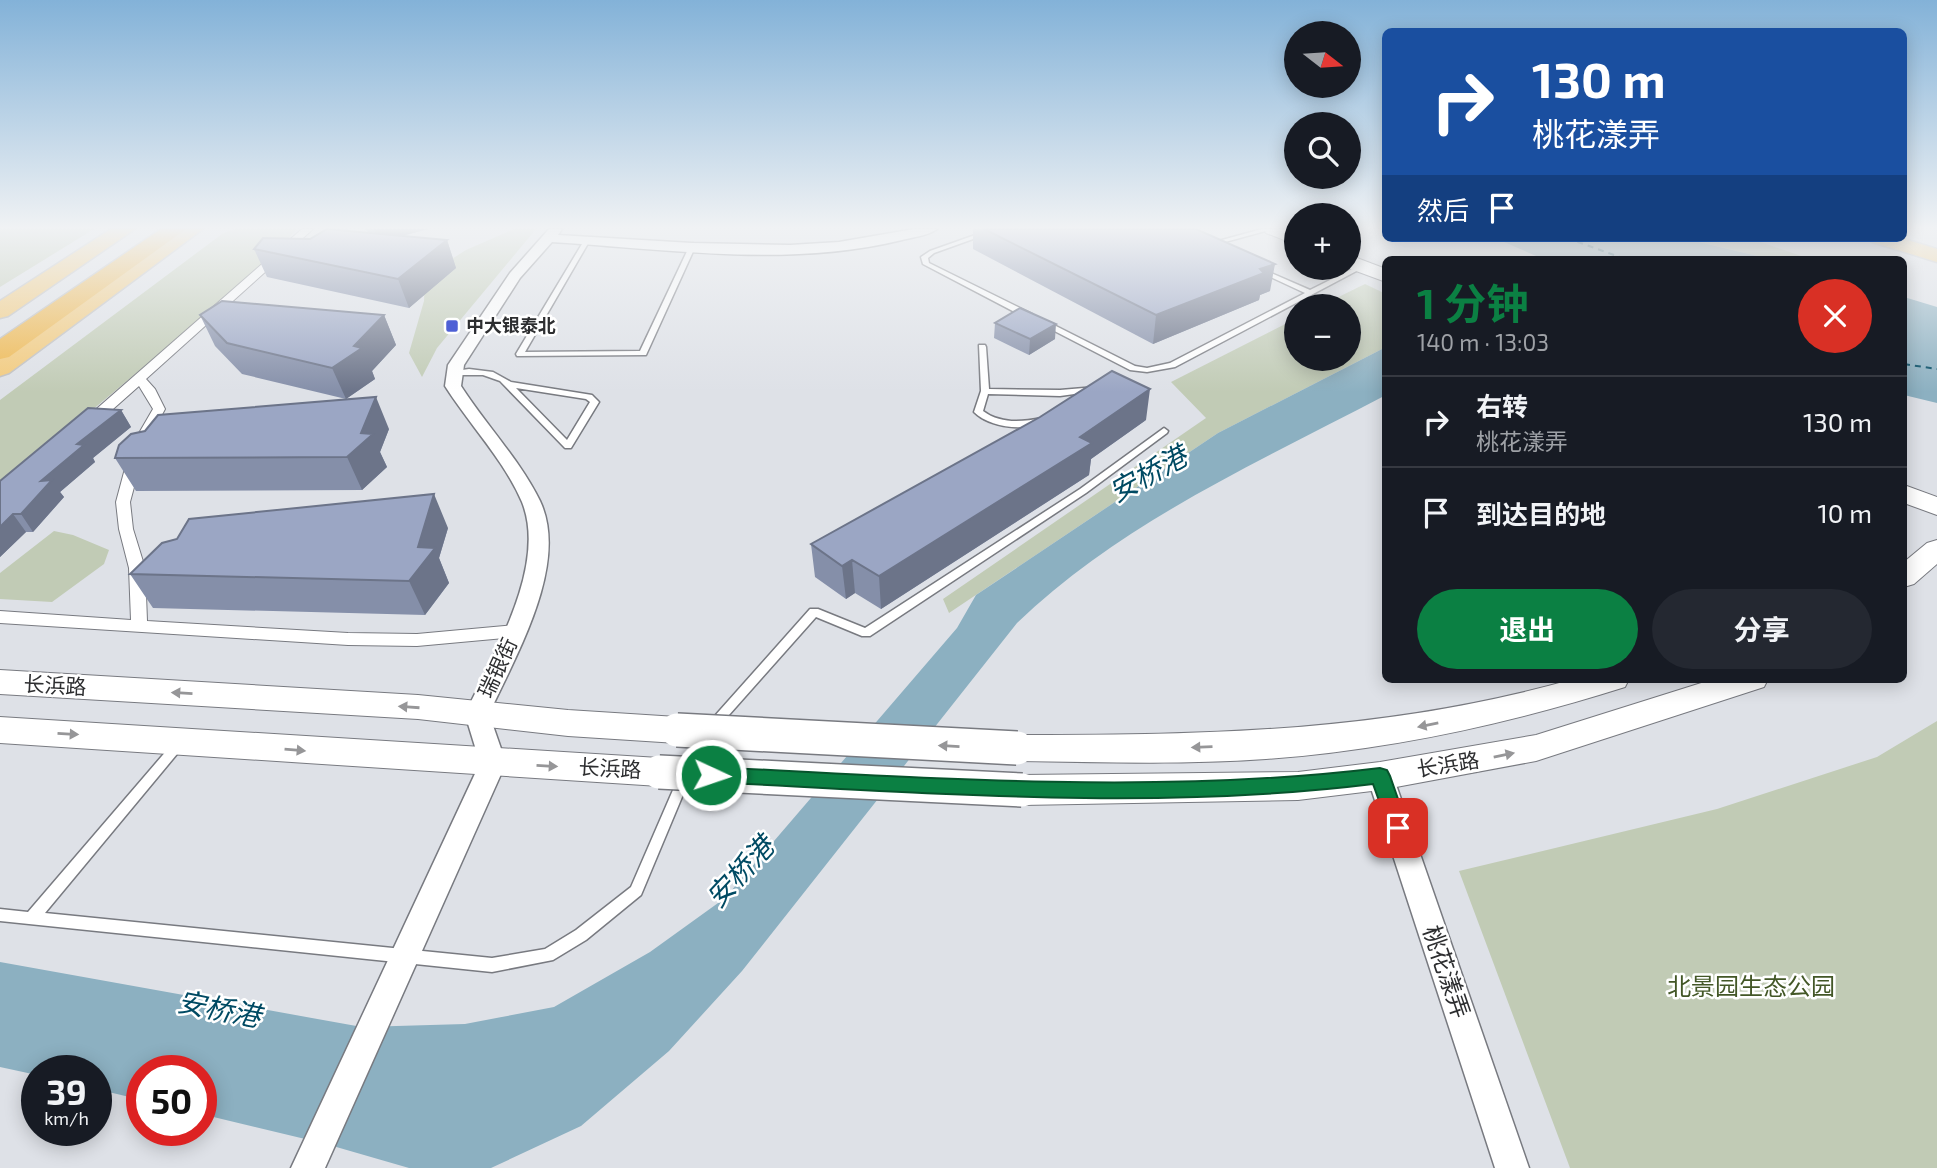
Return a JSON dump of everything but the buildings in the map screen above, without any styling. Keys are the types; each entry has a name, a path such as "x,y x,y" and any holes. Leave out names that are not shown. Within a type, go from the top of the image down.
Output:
{"highway":[{"path":"0,327 65,284"},
{"path":"0,351 97,284"}],"main road":[{"path":"0,311 42,284"},
{"path":"0,368 117,284"},
{"path":"1907,575 1937,550"},
{"name":"长浜路","path":"0,682 418,707 677,730 1017,748 1265,745 1353,736 1425,726 1550,700 1601,683"},
{"name":"长浜路","path":"0,730 182,740 494,763 1022,790 1298,786 1380,776 1536,748 1739,683"}],"street":[{"path":"80,430 247,284"},
{"path":"455,373 456,365 510,284"},
{"name":"瑞银街","path":"455,373 453,386 533,504 539,537 533,587 477,714 494,763"},
{"path":"139,380 149,389 159,409 138,449 123,502 126,529 137,568 139,626"},
{"path":"0,617 390,640 515,631"},
{"path":"308,1168 494,763"},
{"name":"桃花漾弄","path":"1380,776 1512,1168"}],"lane":[{"path":"561,284 520,354 643,353 675,284"},
{"path":"964,284 1119,362 1147,370"},
{"path":"1290,284 1311,293"},
{"path":"1129,379 1147,370 1172,365 1325,284"},
{"path":"982,347 985,391 978,412 986,419 1038,422 1057,418"},
{"path":"455,373 489,373 508,384 568,446 595,402 589,397 508,384"},
{"path":"985,391 1060,393 1109,386"},
{"path":"1077,404 1090,389"},
{"path":"0,915 492,965 548,955 580,935 636,891 700,740 814,612 866,633 1083,491 1164,431"},
{"path":"31,919 182,740"}],"green space":[{"path":"156,284 244,284 0,487 0,400"},
{"path":"425,284 491,284 437,348 422,377 409,353 424,301"},
{"path":"1365,284 1382,292 1382,349 1361,360 1361,294 1345,294"},
{"path":"1284,325 1284,371 1339,371 1218,433 949,613 943,599 1206,418 1171,382"},
{"path":"54,531 73,535 109,550 104,564 52,602 0,599 0,573"},
{"name":"北景园生态公园","path":"1937,721 1937,1168 1570,1168 1459,871 1717,809 1877,757"}],"water":[{"path":"1907,298 1937,307 1937,403 1907,396"},
{"name":"安桥港","path":"1382,349 1382,397 1241,470 1146,524 1058,587 1017,623 742,971 669,1051 581,1126 491,1168 409,1168 326,1144 217,1118 217,1055 126,1055 126,1096 112,1093 112,1055 21,1055 21,1072 0,1067 0,962 362,1027 465,1024 554,1007 650,952 725,898 957,628 976,595 1218,433 1339,371 1361,371 1361,360"}],"ferry route":[{"path":"1907,364 1937,369"}],"place":[{"name":"中大银泰北","path":"452,326"}],"route":[{"path":"711,775 1022,790 1298,786 1380,776 1398,828"}]}
